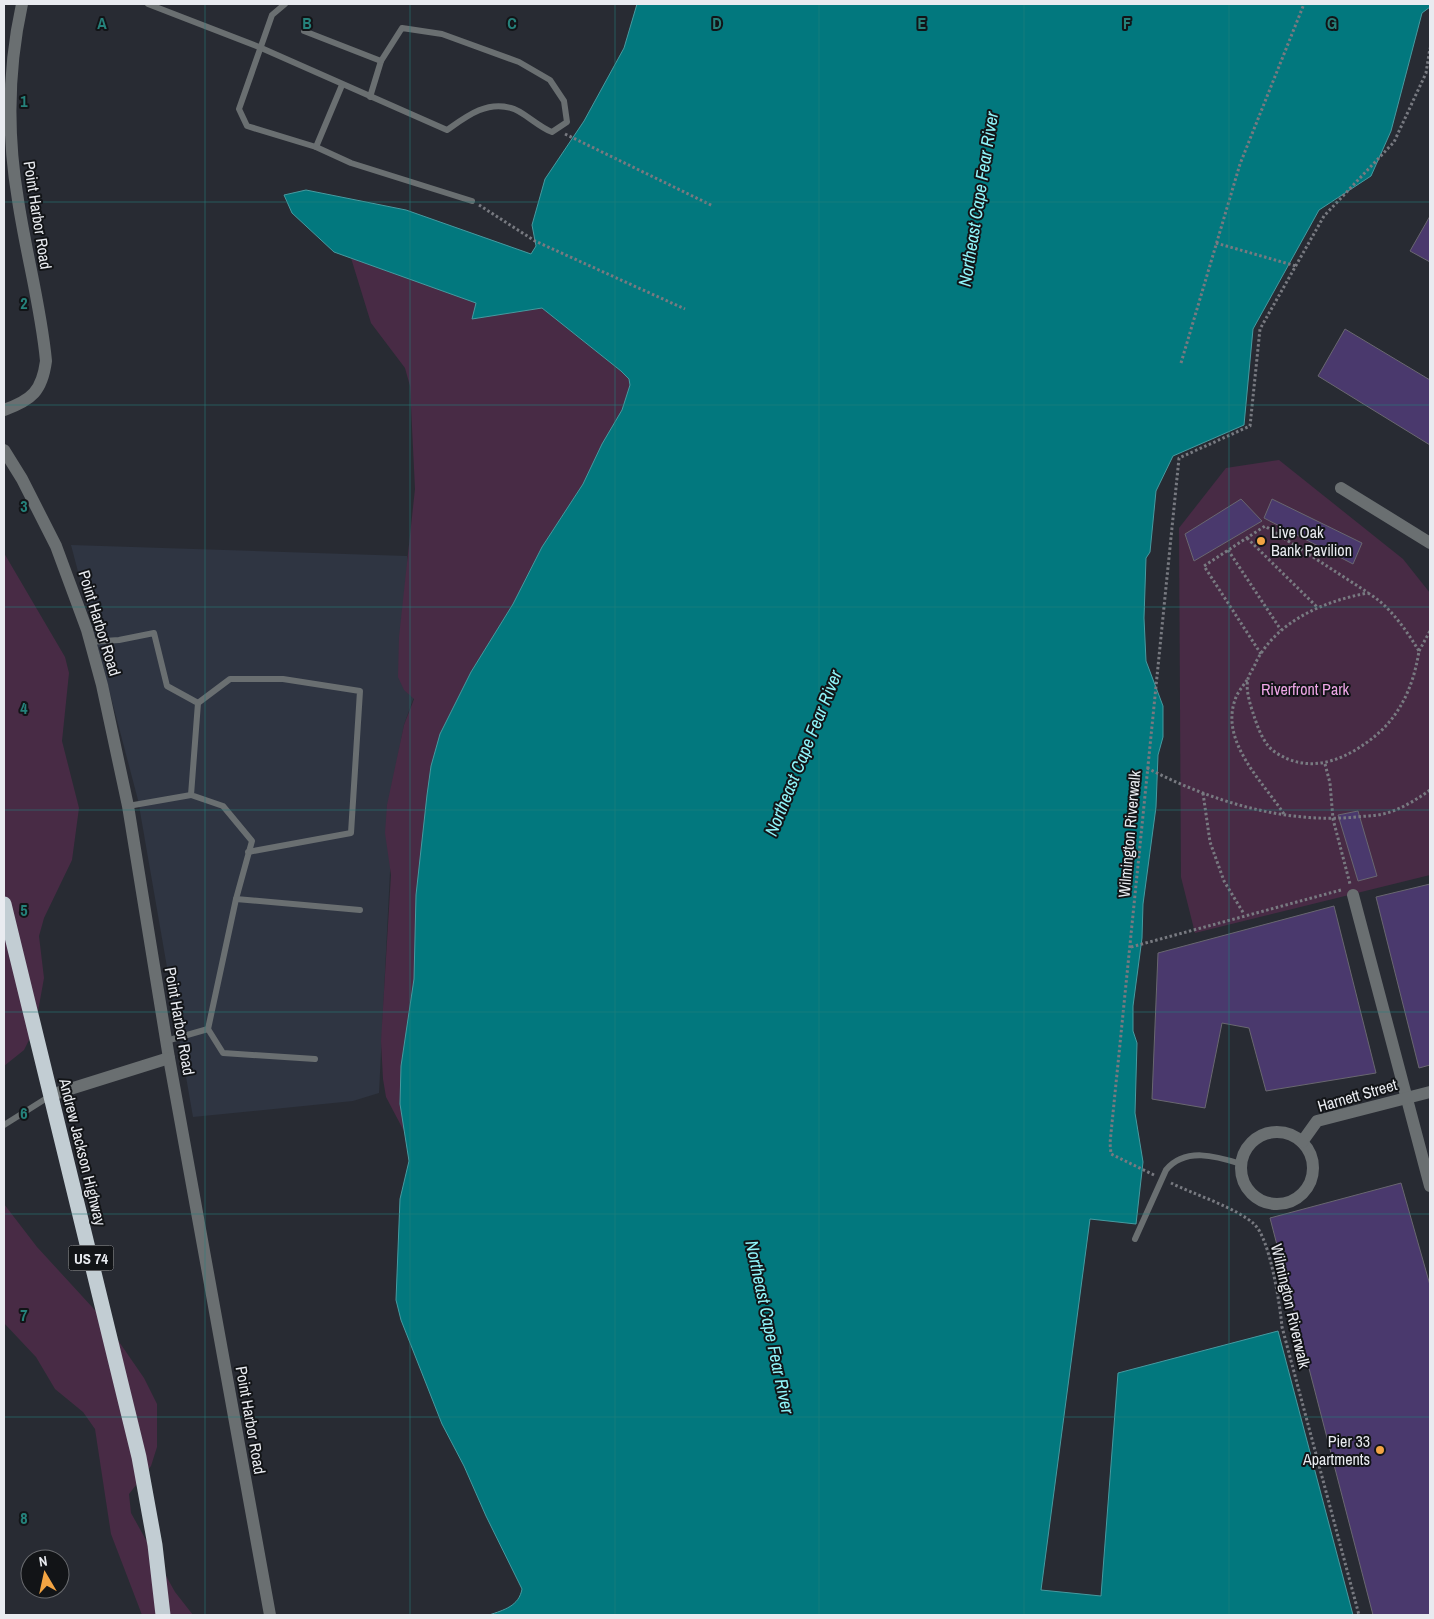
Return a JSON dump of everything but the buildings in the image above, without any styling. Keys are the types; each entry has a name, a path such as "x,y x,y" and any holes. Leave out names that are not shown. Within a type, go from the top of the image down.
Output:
{"highway":[{"name":"Andrew Jackson Highway","path":"4,904 139,1457 155,1545 163,1615"}],"street":[{"name":"Point Harbor Road","path":"4,410 22,403 33,395 44,377 46,361 18,201 11,136 13,56 22,4"},
{"name":"Point Harbor Road","path":"4,450 22,479 56,546 90,642 128,806 166,1041 270,1615"},
{"path":"1341,488 1430,543"},
{"path":"1353,895 1430,1186"},
{"path":"51,1095 169,1058"},
{"name":"Harnett Street","path":"1302,1142 1317,1121 1430,1092"},
{"path":"1284,1133 1302,1142 1309,1152 1313,1163 1308,1187 1300,1196 1289,1202 1277,1204 1265,1202 1254,1196 1244,1182 1241,1164 1248,1146 1264,1135 1284,1133"}],"lane":[{"path":"148,4 260,48 370,98 447,130 482,107 512,108 540,127 552,132 567,122 564,101 550,80 519,62 442,34 402,28 381,61 370,98"},
{"path":"286,4 272,15 240,109 247,126 316,147 351,163 472,201"},
{"path":"304,31 381,61"},
{"path":"316,147 342,85"},
{"path":"90,642 119,640 154,633 167,686 198,703"},
{"path":"191,795 198,703 230,679 283,679 360,690 351,832 248,852"},
{"path":"128,806 191,795 223,806 252,840 236,899 208,1029 223,1053 315,1060"},
{"path":"236,899 360,910"},
{"path":"166,1041 208,1029"},
{"path":"4,1125 51,1095"},
{"path":"1135,1239 1162,1179 1174,1161 1185,1156 1201,1155 1224,1158 1241,1164"}],"path":[{"path":"1181,363 1240,164 1304,4"},
{"name":"Wilmington Riverwalk","path":"1359,1615 1282,1327 1279,1297 1262,1236 1256,1225 1244,1216 1112,1154 1110,1143 1180,458 1250,426 1260,329 1324,216 1394,142 1426,73 1430,48"},
{"path":"556,129 713,206"},
{"path":"472,201 535,240 685,309"},
{"path":"1216,243 1296,266"},
{"path":"1261,654 1204,566 1265,526 1375,597 1404,627 1419,651"},
{"path":"1247,538 1316,607"},
{"path":"1228,550 1281,630"},
{"path":"1285,814 1240,750 1231,721 1235,699 1261,654 1281,630 1316,607 1346,597 1368,593"},
{"path":"1247,680 1251,706 1260,733 1274,752 1300,762 1325,764 1348,756 1375,737 1389,723 1404,701 1415,676 1419,651 1430,631"},
{"path":"1131,947 1244,914 1350,887 1333,819 1330,783 1325,764"},
{"path":"1147,768 1180,785 1228,802 1285,814 1333,819 1382,814 1414,801 1430,790"},
{"path":"1203,793 1210,842 1224,881 1244,914"}],"shaded area":[{"path":"71,545 407,556 421,677 404,725 395,771 379,1093 353,1101 193,1117 138,800"}],"green space":[{"path":"351,258 476,303 473,319 542,308 621,371 629,379 630,385 622,410 583,484 542,547 513,604 471,672 444,726 431,766 416,895 414,979 401,1066 403,1121 406,1135 386,1097 381,1041 391,875 385,833 387,805 404,725 414,699 404,690 398,677 399,637 415,489 410,386 405,368 371,323"},
{"name":"Riverfront Park","path":"1279,460 1403,559 1430,593 1430,875 1195,933 1181,877 1179,528 1226,468"},
{"path":"4,553 65,657 69,673 62,741 79,808 72,860 44,918 39,936 44,978 35,1028 24,1050 4,1066"},
{"path":"4,1204 37,1247 104,1320 144,1378 157,1404 157,1447 151,1466 129,1494 131,1513 175,1592 193,1615 142,1615 111,1534 95,1429 83,1412 55,1389 36,1357 4,1323"}],"water":[{"name":"Northeast Cape Fear River","path":"637,4 1430,4 1430,7 1422,13 1391,131 1371,176 1319,210 1253,329 1244,425 1173,456 1156,491 1150,552 1146,558 1144,618 1146,661 1163,706 1163,737 1158,755 1156,807 1143,904 1142,938 1133,1006 1133,1031 1137,1043 1135,1113 1143,1162 1136,1224 1090,1219 1041,1590 1101,1596 1118,1373 1278,1331 1353,1615 489,1615 505,1609 518,1600 522,1589 442,1424 401,1320 396,1300 400,1199 409,1161 400,1104 401,1066 414,979 416,895 427,795 431,766 440,734 471,672 513,604 542,547 583,484 602,444 622,410 630,385 629,379 621,371 542,308 472,319 476,303 334,252 292,213 284,195 306,190 406,210 531,254 536,246 532,225 545,179 584,121 624,48"}],"place":[{"name":"Live Oak Bank Pavilion","path":"1261,541"},
{"name":"Pier 33 Apartments","path":"1380,1450"}]}
